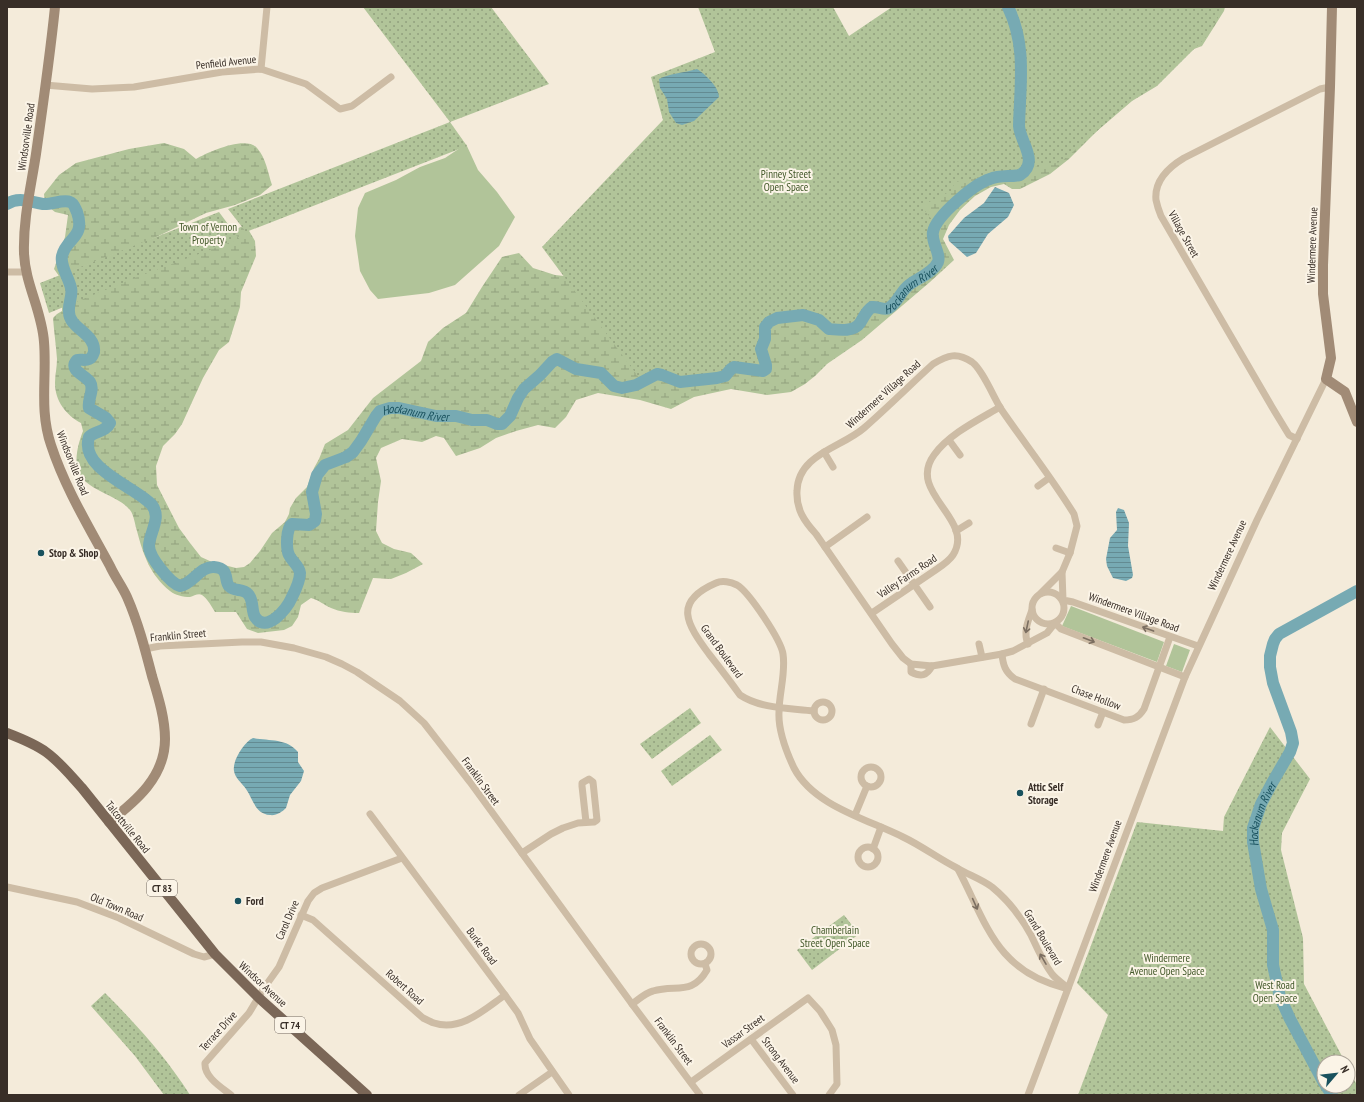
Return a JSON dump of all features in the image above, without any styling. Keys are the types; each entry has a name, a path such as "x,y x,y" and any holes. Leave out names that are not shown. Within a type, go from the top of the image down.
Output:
{"main road":[{"name":"Windsorville Road","path":"55,7 27,208 24,240 26,272 44,339 43,396 45,417 49,438 71,493 127,596 145,649 156,690 164,727 165,740 164,753 154,778 148,788 140,797 109,822"},
{"name":"Windermere Avenue","path":"1326,379 1330,358 1323,294 1323,265 1332,7"},
{"path":"1326,379 1344,392 1357,422"},
{"name":"Talcottville Road","path":"7,733 47,752 73,778 215,954"},
{"name":"Windsor Avenue","path":"215,954 259,998 367,1095"}],"street":[{"path":"261,69 267,7"},
{"name":"Penfield Avenue","path":"45,85 92,90 134,87 222,72 261,69 306,84 340,109 352,106 391,77"},
{"name":"Village Street","path":"1297,439 1289,435 1272,407 1161,216 1156,200 1160,180 1173,165 1184,158 1320,90 1330,87"},
{"path":"7,272 26,272"},
{"name":"Windermere Village Road","path":"1028,644 1025,638 1034,600 1062,572 1070,553 1077,526 1074,514 1000,408 974,363 961,356 951,355 933,364 864,428 849,439 824,452 807,464 800,474 796,498 804,521 816,534 892,644 903,658 911,664 932,666 1002,654 1028,644 1047,633 1063,616 1064,605 1062,572"},
{"name":"Windermere Avenue","path":"1028,1095 1184,677 1257,520 1326,379"},
{"path":"969,523 956,531 952,522 930,488 927,474 928,466 934,455 949,440 962,430 1000,408"},
{"path":"949,440 960,455"},
{"path":"824,452 833,467"},
{"path":"1038,486 1049,478"},
{"path":"825,547 867,517"},
{"name":"Valley Farms Road","path":"872,613 948,561 953,555 956,547 956,531"},
{"path":"1056,548 1070,553"},
{"path":"898,560 930,607"},
{"name":"Grand Boulevard","path":"779,706 748,700 740,694 693,632 687,618 688,607 693,597 706,587 720,581 737,585 753,602 781,645 784,663 779,706 778,712 781,733 796,770 808,786 821,797 837,807 904,838 958,869 977,877 992,887 1006,900 1020,918 1042,959 1052,974 1068,988"},
{"name":"Windermere Village Road","path":"1042,593 1051,592 1063,600 1073,602 1198,646"},
{"path":"1032,610 1036,619 1040,622 1045,624 1055,623 1061,629 1184,677"},
{"name":"Chase Hollow","path":"1002,654 1003,663 1007,673 1015,679 1124,720 1132,720 1140,716 1144,709 1170,637"},
{"name":"Franklin Street","path":"145,649 160,646 220,642 261,642 294,648 326,657 357,672 400,700 424,723 470,782 700,1095"},
{"path":"979,644 982,657"},
{"name":"Windermere Village Road","path":"911,664 911,672 920,676 925,675 930,671 932,666"},
{"path":"1031,724 1044,689"},
{"path":"779,706 814,711"},
{"path":"1098,725 1103,712"},
{"path":"522,853 563,828 578,823 586,822 597,820 598,816 593,782 589,779 582,783 586,822"},
{"path":"855,815 867,786"},
{"name":"Burke Road","path":"370,814 518,1013 530,1039 569,1095"},
{"path":"873,849 881,827"},
{"name":"Carol Drive","path":"259,998 264,988 279,967 301,915 314,893 322,888 402,858"},
{"name":"Grand Boulevard","path":"958,869 983,922 991,936 1006,954 1029,974 1052,984 1068,988"},
{"name":"Old Town Road","path":"7,887 77,902 119,918 194,954 204,957 215,954"},
{"name":"Robert Road","path":"301,915 313,920 423,1018 435,1024 447,1025 472,1018 505,995"},
{"path":"632,1004 653,991 687,988 697,983 707,970 705,964"},
{"name":"Terrace Drive","path":"231,1095 207,1074 204,1069 205,1063 249,1013 259,998"},
{"name":"Vassar Street","path":"691,1082 808,998 820,1011 832,1030 836,1045 837,1084 829,1095"},
{"name":"Strong Avenue","path":"751,1039 793,1095"},
{"path":"518,1095 552,1072"}],"green space":[{"path":"363,7 491,7 549,84 450,122"},
{"name":"Pinney Street Open Space","path":"698,7 833,7 849,36 892,7 1224,7 1208,35 1157,86 1132,101 1061,162 955,182 951,191 921,206 941,231 932,235 935,261 924,276 905,289 890,307 872,309 857,327 848,331 828,331 821,322 808,318 772,322 766,326 765,338 759,348 764,362 763,367 757,370 750,371 736,369 723,377 695,383 680,383 658,376 643,383 542,247 663,120 651,77 715,52"},
{"path":"1026,7 1225,7 1202,46 1194,49 1105,123 1069,159 1050,174 1020,189 1012,189 1004,184 991,187 975,196 960,210 949,225 943,239 954,260 862,340 827,364 805,384 791,392 767,395 731,389 694,397 671,409 640,400 598,393 576,400 566,417 555,428 538,425 516,431 496,438 480,448 456,456 444,438 436,436 422,442 402,439 381,448 376,458 381,481 376,531 382,543 394,549 411,553 423,564 391,579 373,578 359,613 331,608 311,598 301,605 298,617 292,626 284,630 258,633 247,629 236,612 215,612 208,600 200,594 187,597 174,594 163,585 148,564 130,510 119,501 90,485 80,475 77,459 79,442 83,431 81,423 66,412 62,407 56,390 55,380 57,359 53,318 62,311 62,304 243,226 248,229 255,241 256,256 241,292 240,307 229,342 219,350 203,378 182,424 175,434 163,446 156,466 157,485 179,528 201,557 212,562 236,568 244,567 250,563 260,551 272,533 285,522 290,508 296,498 307,487 325,444 348,430 373,398 421,361 428,342 443,328 466,313 502,257 519,253 533,268 555,275 564,276"},
{"path":"450,122 467,146 246,232 228,209"},
{"path":"164,143 184,149 196,159 209,152 227,146 245,143 252,144 263,156 272,185 260,195 235,205 206,213 148,241 59,276 54,269 65,237 68,215 55,212 45,204 44,194 59,175 76,163 129,149"},
{"path":"466,144 478,170 497,192 515,217 499,246 455,285 429,293 378,299 370,290 360,271 355,236 358,208 365,193 396,180 420,167 445,158"},
{"name":"Town of Vernon Property","path":"219,212 239,239 137,277 49,313 40,283"},
{"path":"1071,606 1164,642 1157,662 1062,626"},
{"path":"1174,644 1190,650 1182,672 1166,666"},
{"path":"690,708 701,723 652,759 640,744"},
{"name":"Windermere Avenue Open Space","path":"1270,727 1310,779 1282,833 1281,850 1303,938 1304,984 1341,1054 1316,1054 1316,1094 1356,1094 1356,1083 1357,1095 1078,1095 1108,1015 1077,983 1137,822 1223,831 1224,817"},
{"path":"710,735 722,750 672,786 661,771"},
{"name":"Chamberlain Street Open Space","path":"844,915 859,934 812,970 797,950"},
{"path":"105,993 150,1041 171,1067 190,1095 164,1095 135,1056 91,1006"}],"water":[{"path":"697,69 714,85 717,89 719,97 694,121 682,125 676,123 669,112 667,99 660,88 659,79 668,75"},
{"path":"995,187 1009,193 1014,205 1008,217 988,234 976,253 967,257 949,241 948,236 964,218 984,203"},
{"path":"1118,508 1124,510 1129,523 1128,546 1133,575 1132,578 1126,581 1113,578 1107,566 1106,559 1110,538 1117,530 1116,512"},
{"path":"253,738 289,744 298,752 298,762 304,771 301,781 290,795 286,808 277,814 265,814 258,809 246,789 237,778 234,771 235,762 239,752 246,743"}],"waterway":[{"name":"Hockanum River","path":"7,204 16,200 43,204 67,201 72,203 77,212 79,227 77,233 64,250 62,260 63,268 70,284 71,291 69,309 70,318 73,323 91,340 94,346 94,352 90,359 77,360 75,367 76,370 90,382 92,388 89,408 106,418 110,423 106,428 89,437 88,448 92,459 100,468 144,498 155,510 156,515 149,546 156,563 171,580 180,586 185,585 209,567 219,568 226,575 228,584 231,588 244,591 250,596 255,617 260,622 265,623 281,614 296,590 300,573 288,552 288,534 292,524 309,525 315,521 316,514 312,492 317,475 325,465 346,457 353,452 380,411 390,408 399,408 436,416 456,416 472,420 487,420 497,424 502,424 510,416 524,389 557,359 576,369 601,373 614,386 622,388 636,385 657,374 680,382 725,376 734,367 763,371 766,369 766,365 761,349 765,339 765,327 769,322 777,318 803,315 819,320 829,329 846,330 857,326 872,307 885,309 892,306 906,287 936,266 939,259 933,240 933,232 936,225 948,210 957,201 983,182 998,177 1020,175 1026,170 1029,158 1019,126 1021,81 1020,51 1018,36 1008,7"},
{"name":"Hockanum River","path":"1316,1068 1280,997 1273,965 1273,930 1261,889 1253,842 1253,828 1261,804 1290,752 1293,743 1291,732 1273,683 1270,667 1270,656 1275,639 1279,634 1357,591"}],"place":[{"name":"Stop & Shop","path":"41,553"},
{"name":"Attic Self Storage","path":"1020,793"},
{"name":"Ford","path":"238,901"}],"park label":[{"name":"West Road Open Space","path":"1275,991"}]}
